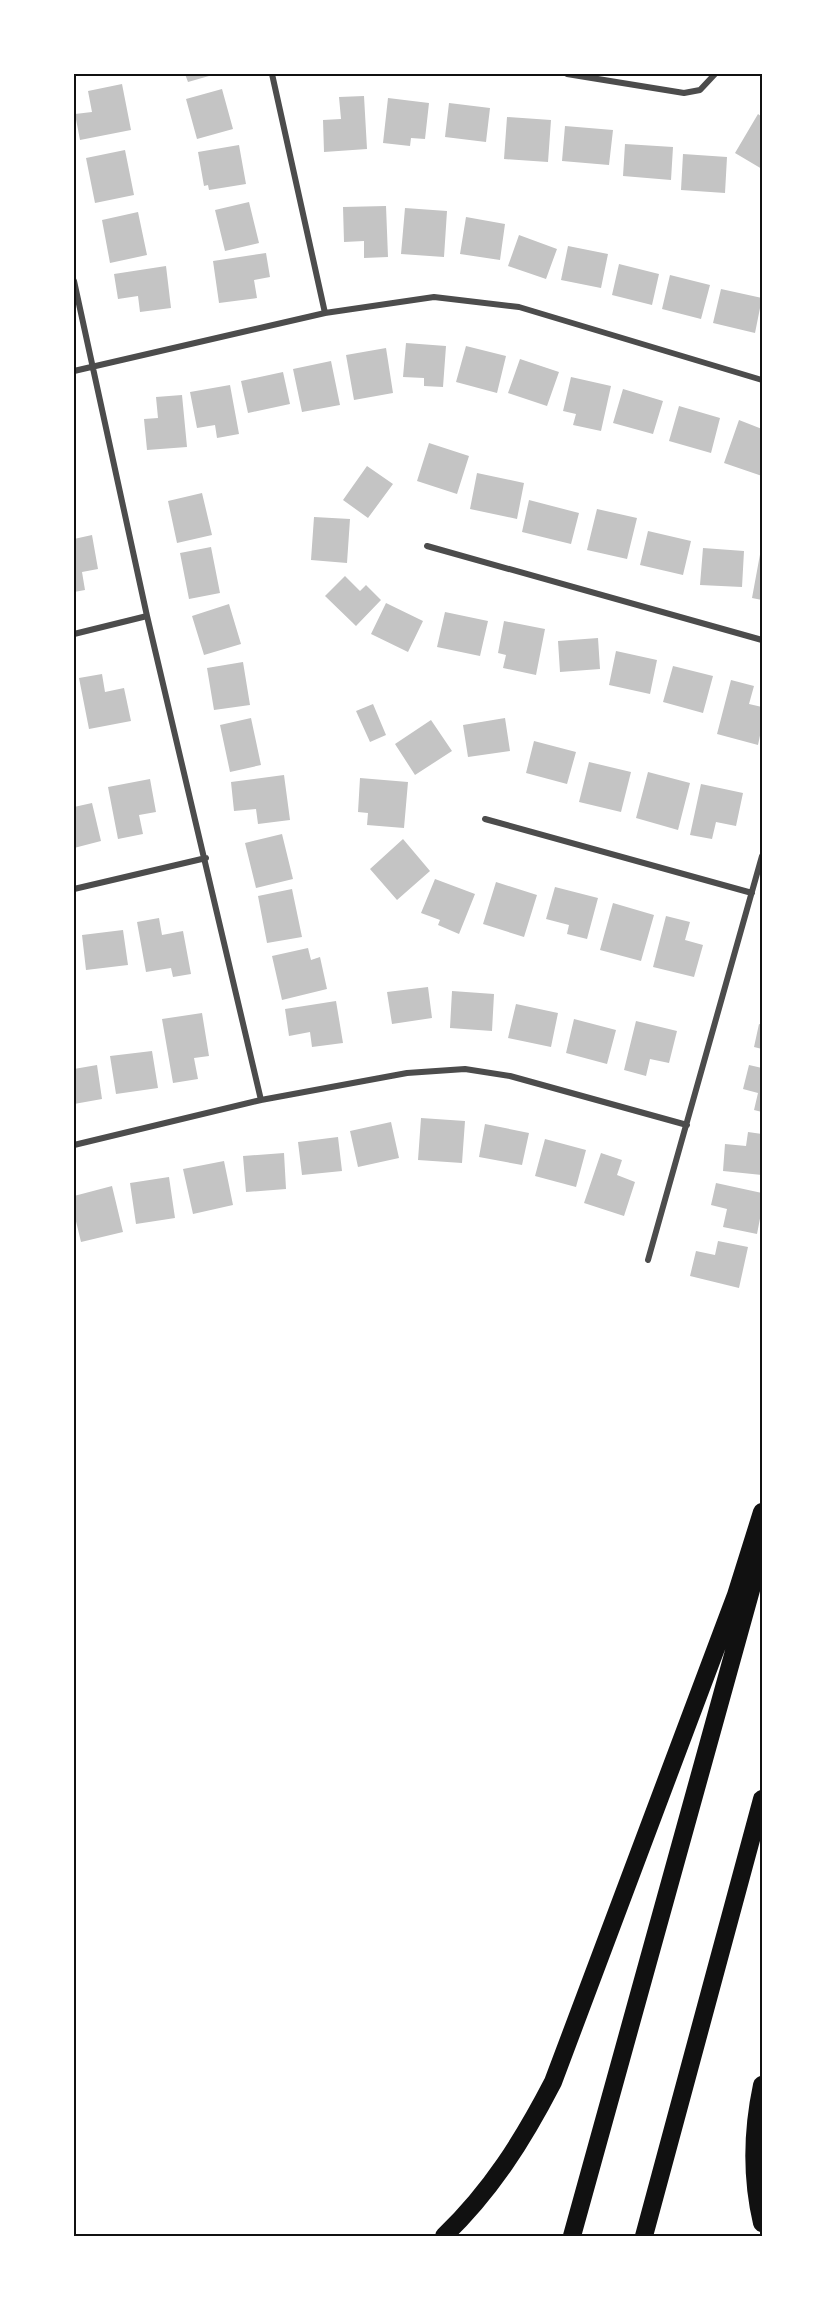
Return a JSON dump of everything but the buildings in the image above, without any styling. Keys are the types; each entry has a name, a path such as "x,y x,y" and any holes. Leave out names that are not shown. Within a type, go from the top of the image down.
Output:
{"highway":[{"path":"444,2236 495,2181 527,2132 553,2082 736,1595 762,1512"},
{"path":"572,2236 762,1549"},
{"path":"645,2236 762,1799"},
{"path":"762,2085 754,2136 753,2180 762,2223"}],"street":[{"path":"272,74 325,313"},
{"path":"567,74 684,93 700,90 715,74"},
{"path":"74,281 147,616 206,858 261,1100"},
{"path":"74,371 325,313 434,297 519,308 762,380"},
{"path":"427,546 762,640"},
{"path":"74,634 147,616"},
{"path":"485,819 752,893"},
{"path":"648,1260 762,855"},
{"path":"74,889 206,858"},
{"path":"74,1145 261,1100 407,1073 465,1070 510,1076 687,1125"}]}
